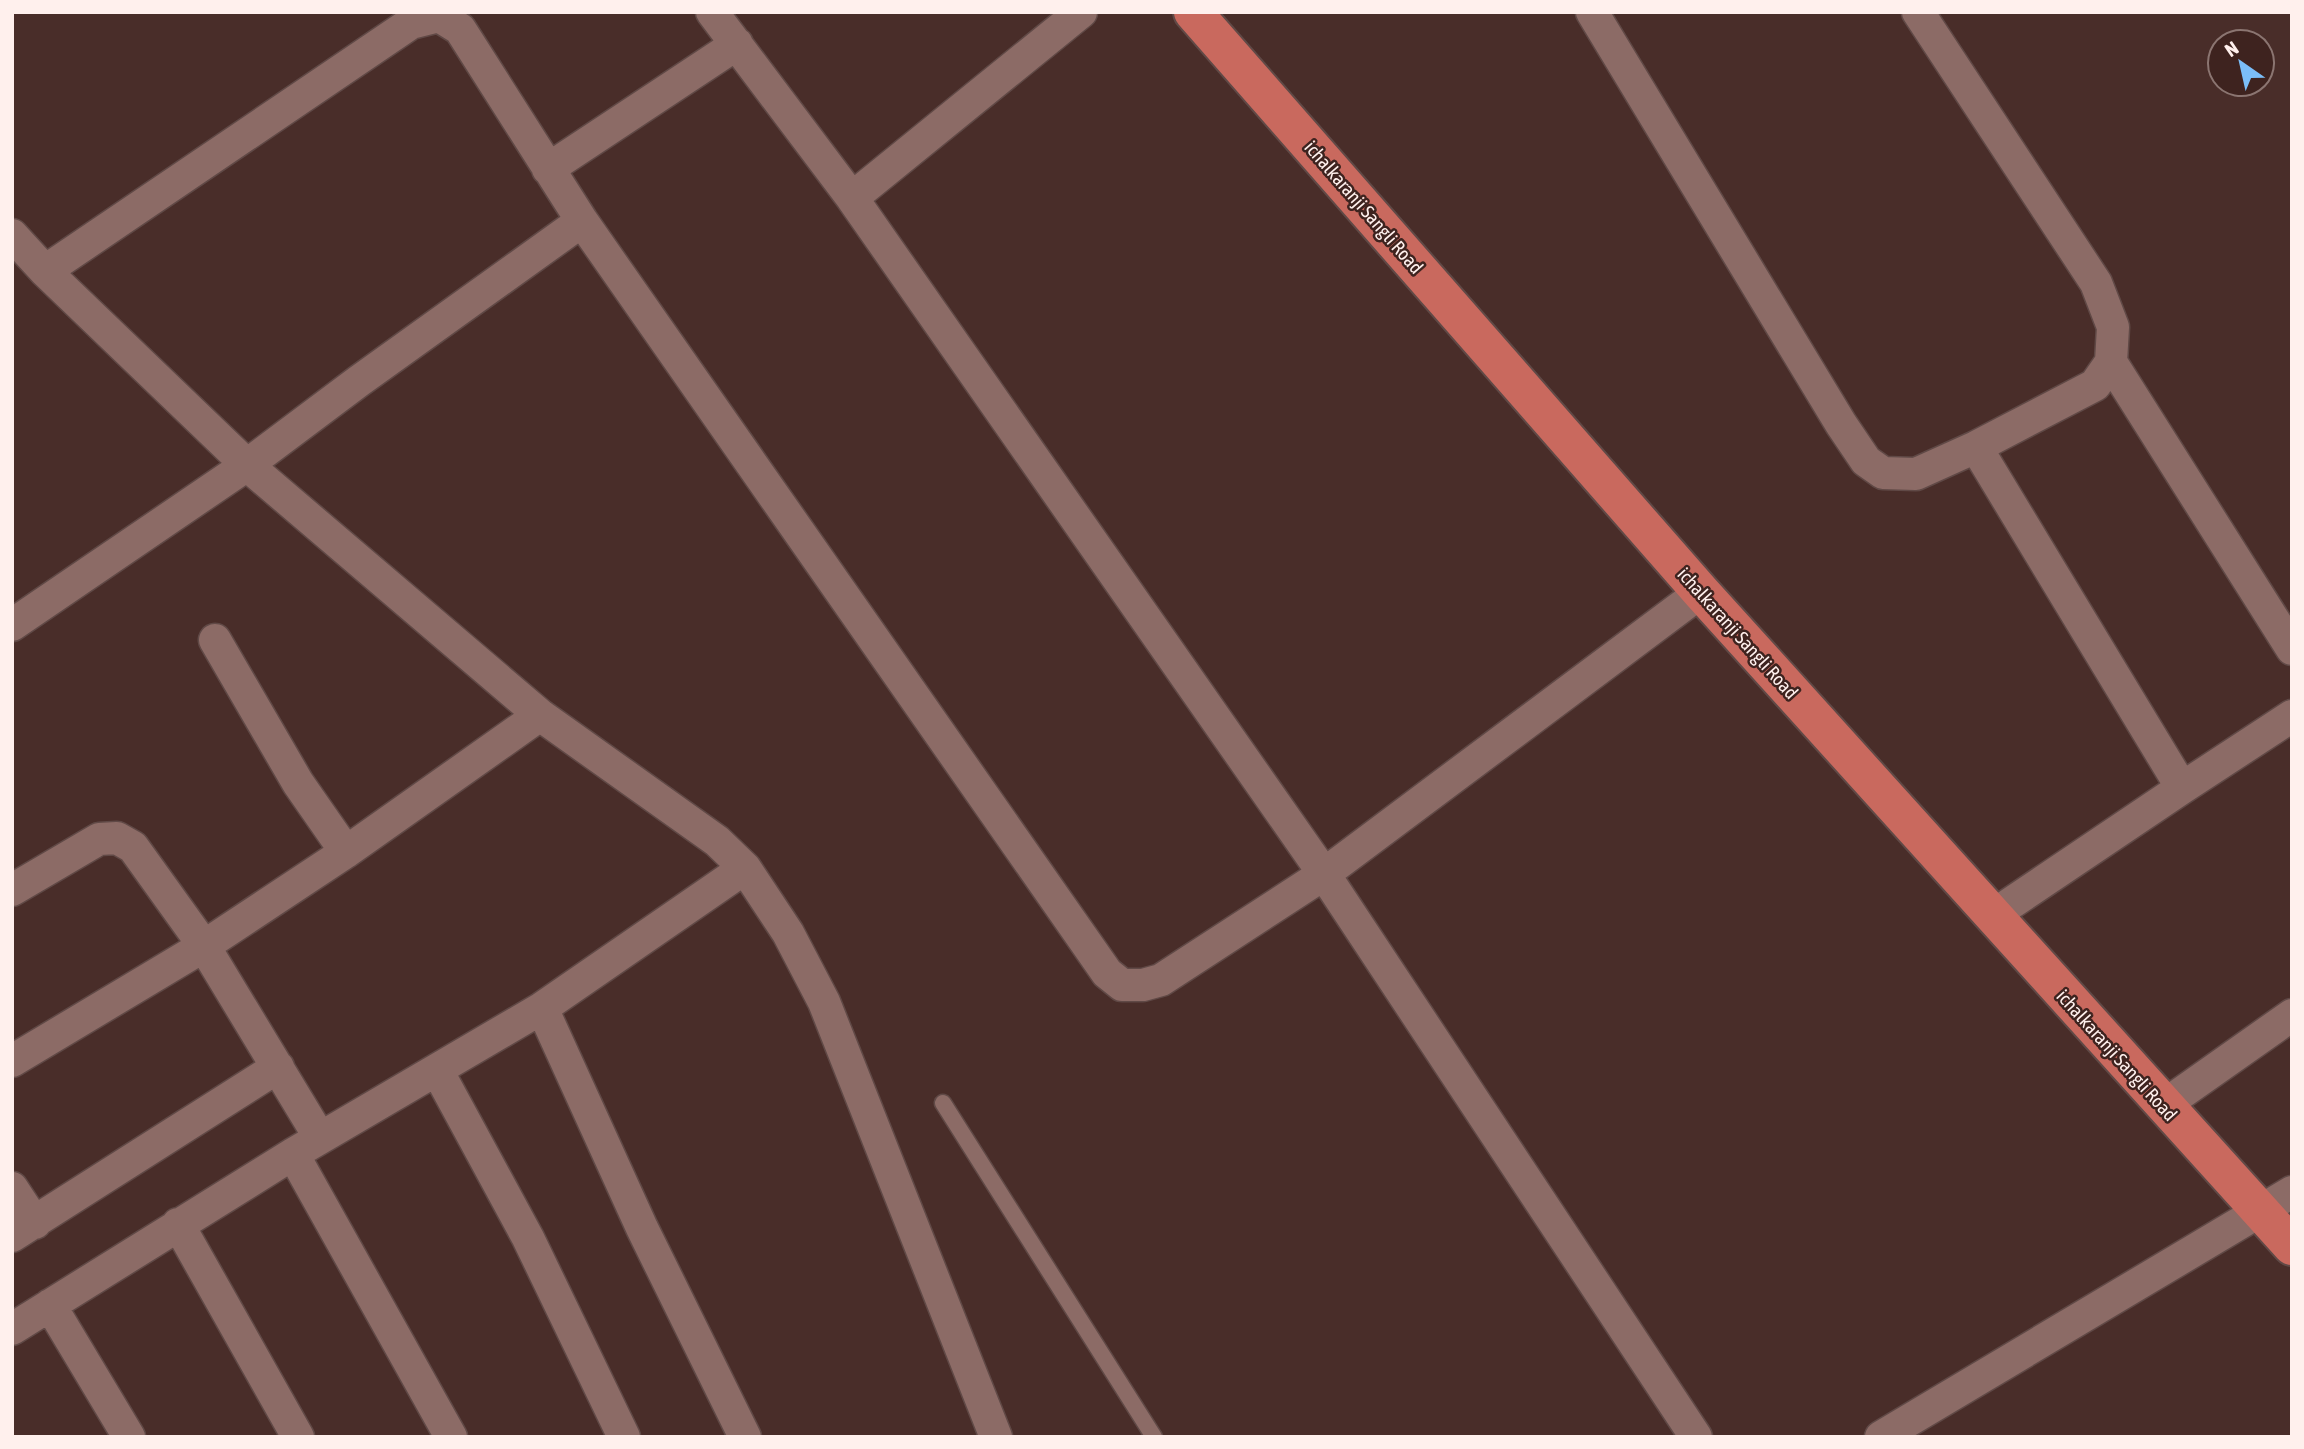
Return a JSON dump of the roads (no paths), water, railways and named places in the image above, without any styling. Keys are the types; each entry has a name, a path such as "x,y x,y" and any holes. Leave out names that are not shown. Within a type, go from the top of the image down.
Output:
{"main road":[{"name":"ichalkaranji Sangli Road","path":"1193,12 1702,592 2163,1106 2276,1202 2292,1246"}],"street":[{"path":"712,12 852,198 1324,874 1696,1437"},
{"path":"852,198 1081,12"},
{"path":"1592,12 1866,461 1883,473 1916,474 1976,447 2095,385 2111,362 2113,327 2096,283 1918,12"},
{"path":"45,271 411,23 439,16 460,29 582,221 1107,973 1122,985 1143,985 1161,980 1324,874 1702,592"},
{"path":"548,169 737,44"},
{"path":"12,625 247,465 582,221"},
{"path":"12,235 45,271 247,465 540,715 717,841 745,868 788,933 824,1002 996,1437"},
{"path":"2111,362 2292,649"},
{"path":"1976,447 2182,788"},
{"path":"215,640 298,783 345,852"},
{"path":"12,1061 204,946 345,852 540,715"},
{"path":"1993,916 2292,716"},
{"path":"12,890 99,839 117,838 133,847 204,946 320,1138"},
{"path":"12,1329 293,1154 542,1008 745,868"},
{"path":"542,1008 642,1228 745,1437"},
{"path":"2163,1106 2292,1015"},
{"path":"12,1188 23,1230 278,1068"},
{"path":"437,1070 528,1238 624,1437"},
{"path":"293,1154 451,1437"},
{"path":"1881,1437 2276,1202"},
{"path":"178,1224 298,1437"},
{"path":"50,1305 129,1437"}],"lane":[{"path":"943,1103 1154,1437"}]}
